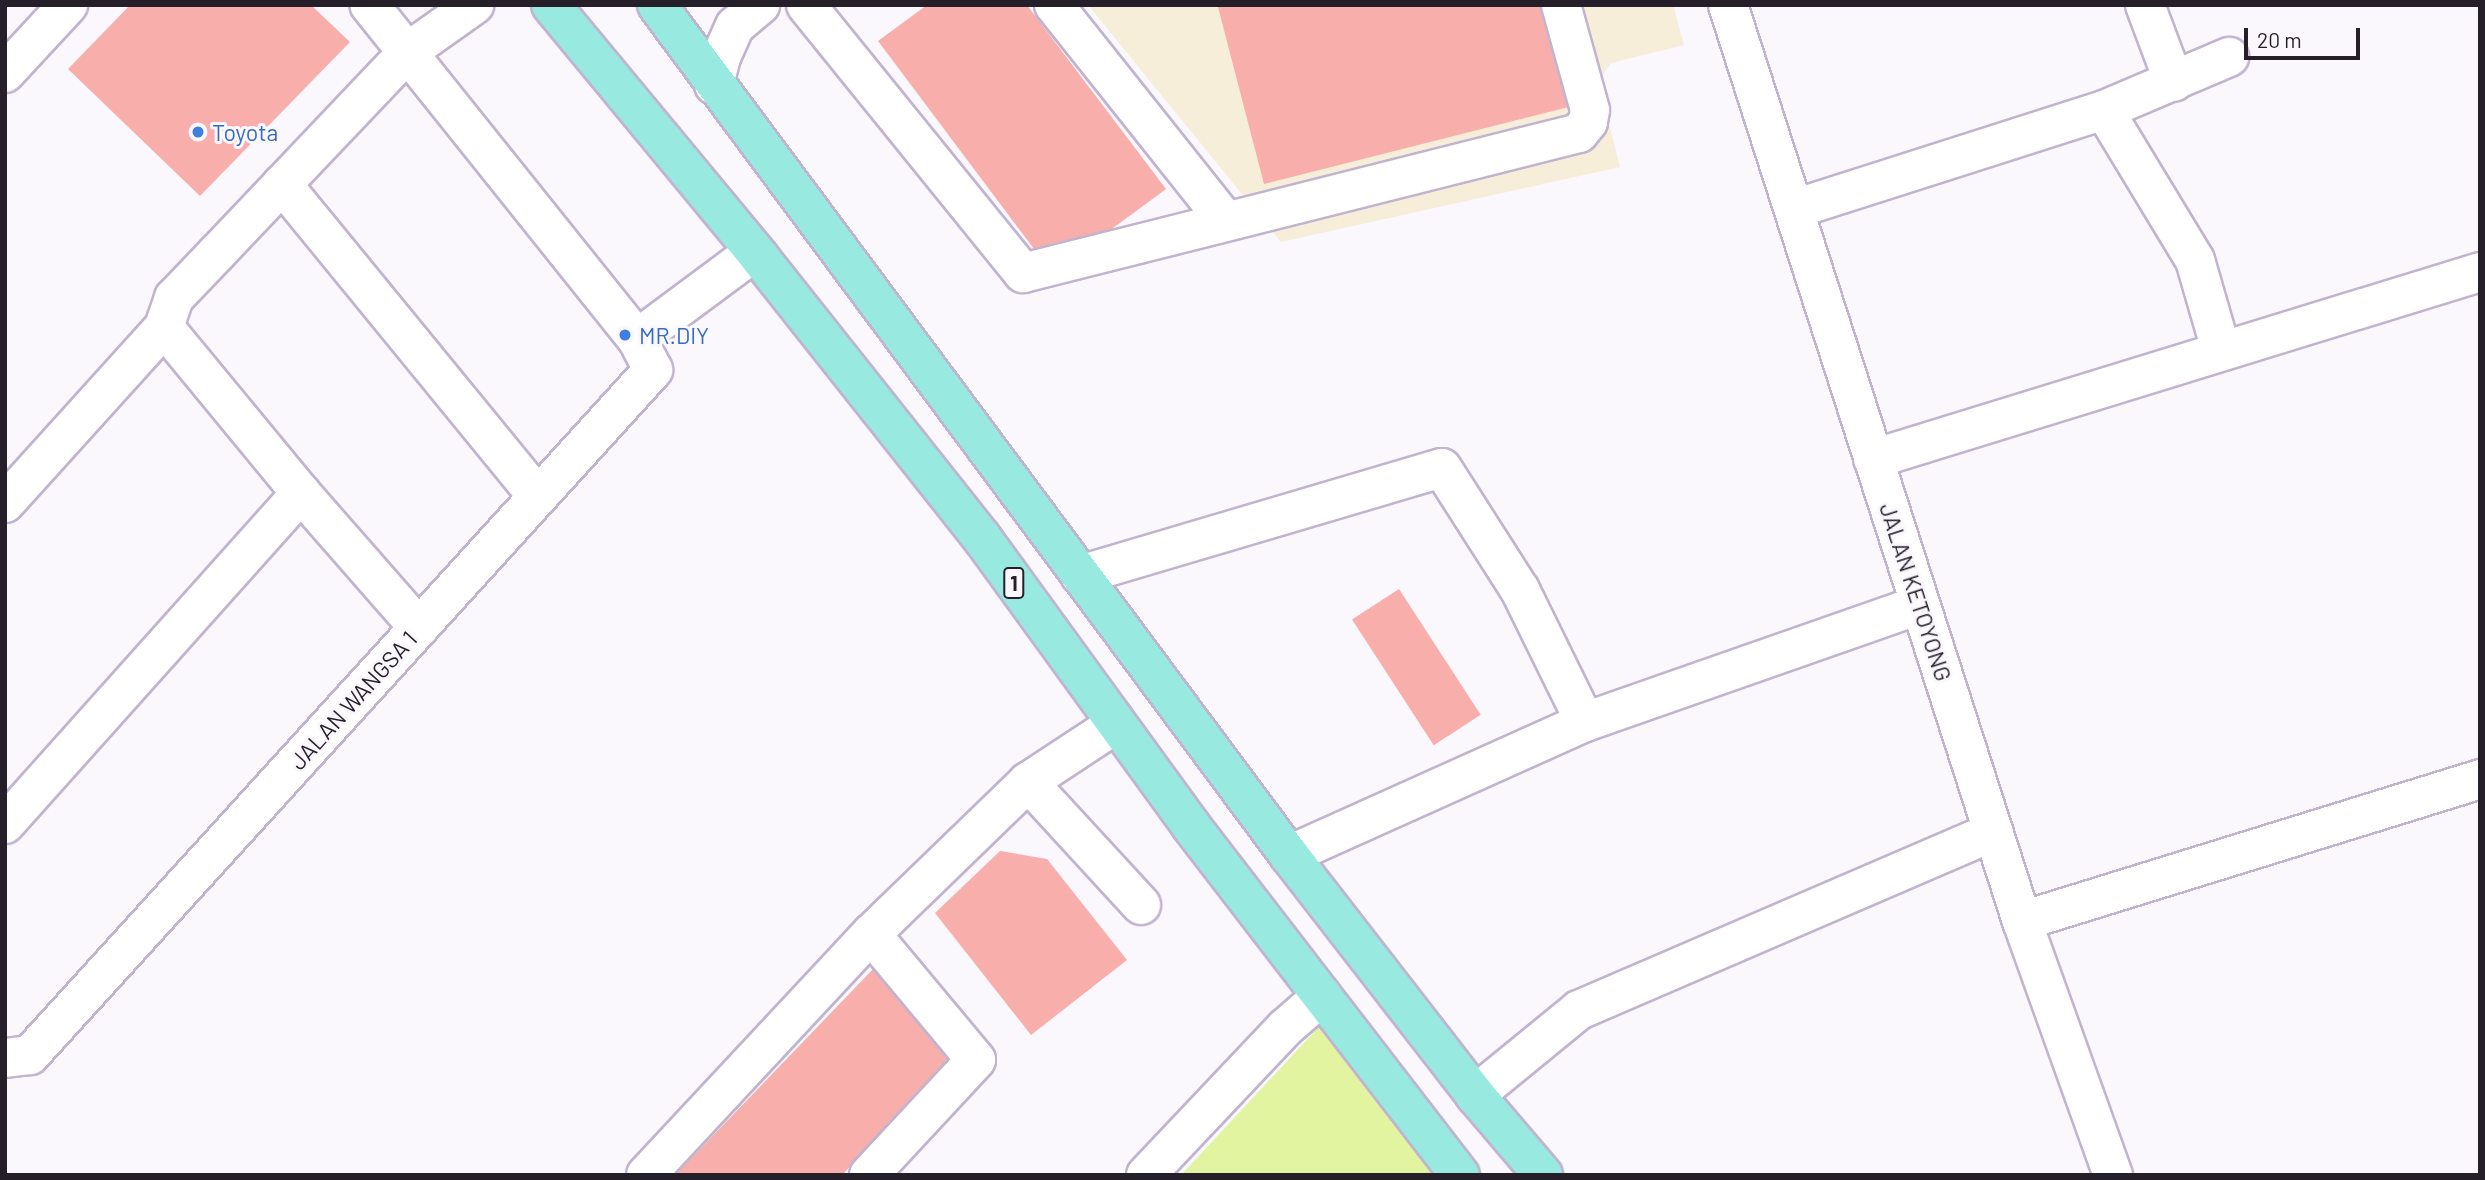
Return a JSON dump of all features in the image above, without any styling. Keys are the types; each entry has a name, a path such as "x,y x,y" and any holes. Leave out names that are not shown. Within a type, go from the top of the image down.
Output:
{"main road":[{"name":"1","path":"551,5 754,252 982,538 1116,724 1460,1175"},
{"path":"657,5 1289,855 1475,1095 1543,1175"}],"street":[{"path":"5,73 68,5"},
{"path":"369,5 409,51 637,340 754,252"},
{"path":"5,503 164,327 174,298 409,51 474,5"},
{"path":"714,85 721,57 735,26 760,5"},
{"path":"806,5 1023,273 1579,133 1588,122 1590,110 1561,5"},
{"path":"1054,5 1225,220"},
{"name":"JALAN KETOYONG","path":"1728,5 2022,921 2113,1175"},
{"path":"2145,5 2174,82"},
{"path":"1794,209 2104,110 2229,57"},
{"path":"2104,110 2195,260 2221,350"},
{"path":"282,184 538,497"},
{"path":"1873,459 2480,272"},
{"path":"164,327 301,493 419,628"},
{"name":"JALAN WANGSA 1","path":"17,1057 419,628 653,370 637,340"},
{"path":"1080,575 1442,468 1520,590 1585,722"},
{"path":"5,824 301,493"},
{"path":"1289,855 1585,722 1920,605"},
{"path":"646,1175 871,934 1028,782 1116,724"},
{"path":"2022,921 2480,779"},
{"path":"1028,782 1141,905"},
{"path":"1475,1095 1578,1010 1993,832"},
{"path":"869,1175 976,1060 871,934"},
{"path":"1146,1175 1285,1028 1322,996"}],"shaded area":[{"path":"1088,5 1673,5 1684,45 1611,63 1598,81 1620,167 1281,242"}],"green space":[{"path":"1329,1016 1453,1175 1181,1175"}],"building":[{"name":"Toyota","path":"130,5 311,5 350,42 200,196 68,69"},
{"path":"927,5 1027,5 1166,189 1052,273 878,41"},
{"path":"1546,5 1573,106 1264,184 1218,7"},
{"path":"1399,589 1481,715 1434,745 1352,619"},
{"path":"1000,851 1047,859 1127,960 1031,1035 935,913"},
{"path":"875,967 954,1056 842,1175 675,1175"}],"place":[{"name":"Toyota","path":"198,132"},
{"name":"MR.DIY","path":"625,335"}]}
